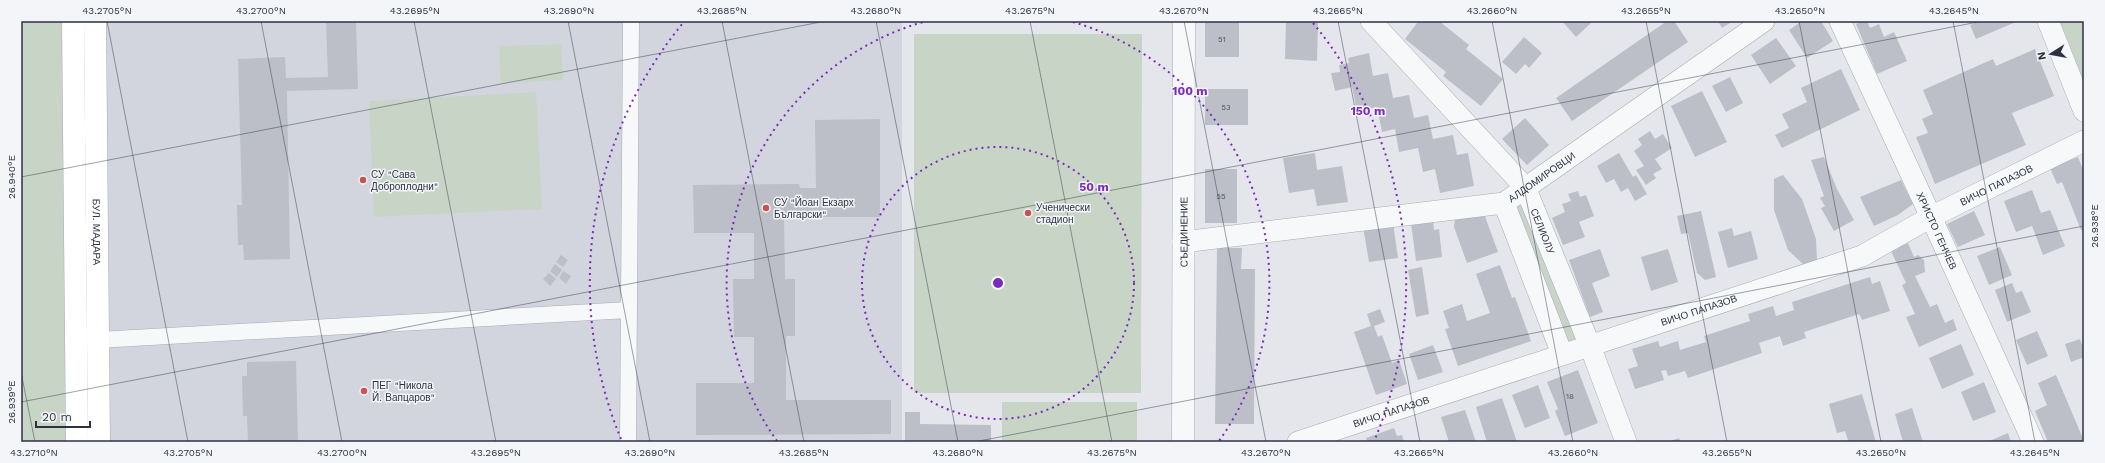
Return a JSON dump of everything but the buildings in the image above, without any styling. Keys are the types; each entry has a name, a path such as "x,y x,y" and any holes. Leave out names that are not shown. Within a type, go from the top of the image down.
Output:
{"main road":[{"path":"73,21 77,442"},
{"name":"БУЛ. МАДАРА","path":"95,21 99,442"}],"street":[{"path":"628,442 632,21"},
{"name":"СЪЕДИНЕНИЕ","path":"1183,442 1184,21"},
{"name":"СЕЛИОЛУ","path":"1371,21 1525,187 1590,346 1626,442"},
{"name":"АЛДОМИРОВЦИ","path":"1183,242 1504,203 1764,21"},
{"name":"ХРИСТО ГЕНЧЕВ","path":"1840,21 1931,217 2032,442"},
{"path":"2048,21 2084,111"},
{"name":"ВИЧО ПАПАЗОВ","path":"1298,442 1862,256 1931,217 2084,141"},
{"path":"1504,203 1562,354"},
{"path":"98,340 629,310"}],"shaded area":[{"path":"95,21 902,21 902,442 99,442"}],"green space":[{"path":"21,21 64,21 67,442 21,442"},
{"path":"2048,21 2084,21 2084,111"},
{"name":"Ученически стадион","path":"914,34 1142,34 1141,393 914,393"},
{"path":"561,44 563,80 501,83 499,46"},
{"path":"536,92 542,209 374,217 369,101"},
{"path":"1525,187 1590,346 1562,354 1504,203"},
{"path":"1002,402 1137,402 1137,442 1002,442"}],"place":[{"name":"СУ \"Сава Доброплодни\"","path":"363,180"},
{"name":"СУ \"Йоан Екзарх Български\"","path":"766,208"},
{"name":"Ученически стадион","path":"1028,213"},
{"name":"ПЕГ \"Никола Й. Вапцаров\"","path":"364,391"}]}
